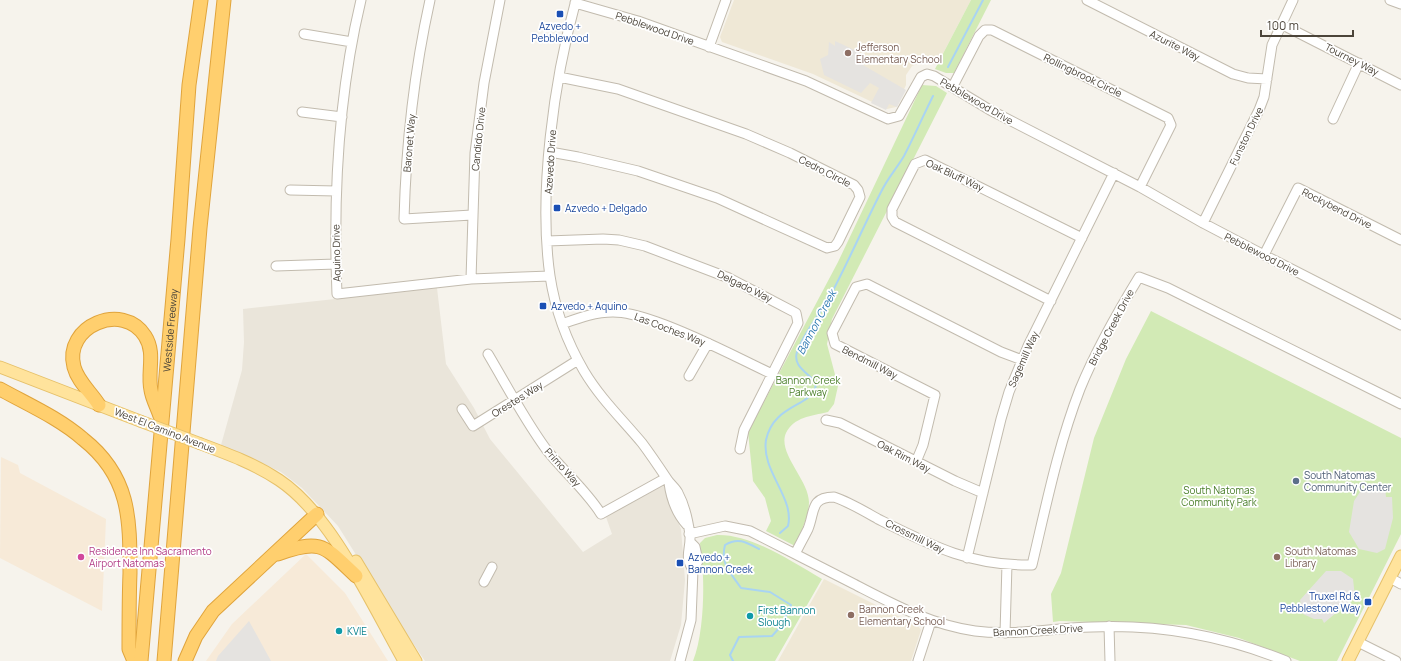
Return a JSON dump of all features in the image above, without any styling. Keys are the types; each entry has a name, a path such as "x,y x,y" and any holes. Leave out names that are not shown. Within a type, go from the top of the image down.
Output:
{"highway":[{"path":"189,85 195,0"},
{"name":"Westside Freeway","path":"141,661 178,239 189,85 201,0"},
{"path":"164,661 200,228 224,0"},
{"path":"99,405 76,373 73,360 75,345 83,332 94,324 101,321 120,319 139,328 147,339 151,351 150,389 161,420"},
{"path":"0,389 83,438 104,459 117,481 126,503 130,530 129,649 134,661"},
{"path":"186,661 196,636 214,611 317,514"},
{"path":"273,556 301,546 314,545 328,550 356,576"}],"main road":[{"name":"West El Camino Avenue","path":"0,367 240,459 279,480 301,497 317,514 320,522 339,546 404,661"},
{"name":"West El Camino Avenue","path":"317,514 325,517 342,537 416,661"},
{"path":"1348,661 1401,556"}],"street":[{"name":"Aquino Drive","path":"361,0 352,42 342,117 336,191 337,294 471,279 550,276"},
{"name":"Baronet Way","path":"430,0 413,96 407,153 404,219 472,215"},
{"name":"Candido Drive","path":"471,279 472,215 479,118 490,48 500,0"},
{"path":"709,47 726,0"},
{"name":"Azurite Way","path":"1087,0 1233,74 1248,78 1267,79"},
{"name":"Funston Drive","path":"1203,223 1259,110 1264,97 1269,55 1281,24 1293,0"},
{"path":"1390,0 1401,4"},
{"name":"Pebblewood Drive","path":"575,2 638,21 806,81 888,119 899,116 921,76 928,74 934,76 953,86 990,110 1140,187 1203,223 1264,255 1401,325"},
{"name":"Azevedo Drive","path":"575,2 559,77 550,152 546,241 550,276 562,324 578,360 605,403 641,442 668,480 678,491 688,519 689,534 695,547 698,561 693,570 691,620 680,661"},
{"name":"Tourney Way","path":"1281,24 1401,85"},
{"name":"Rollingbrook Circle","path":"953,86 979,36 985,30 992,30 1168,118 1171,125 1140,187"},
{"path":"304,34 352,42"},
{"path":"1333,119 1359,63"},
{"name":"Cedro Circle","path":"550,152 578,157 638,172 717,198 753,213 824,248 831,248 838,242 860,197 858,190 854,185 770,144 618,89 590,82 559,77"},
{"path":"302,112 342,117"},
{"name":"Oak Bluff Way","path":"1051,301 895,222 892,217 892,209 915,164 925,160 1082,238"},
{"name":"Sagemill Way","path":"967,558 1001,419 1022,360 1114,174"},
{"name":"Rockybend Drive","path":"1264,255 1298,188 1401,240"},
{"path":"290,190 336,191"},
{"name":"Delgado Way","path":"546,241 603,239 619,240 645,246 729,278 793,310 797,315 798,323 744,430 740,449"},
{"path":"276,266 336,264"},
{"name":"Bridge Creek Drive","path":"1007,564 1032,565 1060,449 1080,390 1111,324 1139,277 1168,288 1401,404"},
{"name":"Bendmill Way","path":"916,462 924,445 936,395 835,344 832,333 856,287 867,284 1001,352 1022,360"},
{"name":"Las Coches Way","path":"562,324 595,313 623,312 672,327 772,374"},
{"path":"689,376 708,343"},
{"name":"Primo Way","path":"488,354 547,450 585,490 601,514 668,480"},
{"name":"Orestes Way","path":"462,409 473,426 578,360"},
{"name":"Oak Rim Way","path":"826,420 840,423 916,462 983,493"},
{"name":"Crossmill Way","path":"795,554 808,529 816,504 822,498 834,497 933,546 967,558 1007,564"},
{"name":"Bannon Creek Drive","path":"689,534 717,527 738,528 750,531 905,610 932,621 974,631 1005,633 1109,626 1152,628 1205,636 1250,648 1286,661"},
{"path":"1005,633 1007,564"},
{"path":"484,582 492,568"},
{"path":"1390,578 1401,584"},
{"path":"918,661 932,621"},
{"path":"1109,626 1110,661"},
{"path":"1358,642 1396,661"}],"shaded area":[{"name":"Jefferson Elementary School","path":"734,0 971,0 937,65 925,61 912,66 906,75 906,85 896,107 887,109 813,74 722,42 720,37"},
{"path":"835,41 863,54 863,65 906,90 897,107 889,104 886,110 871,103 879,88 870,83 861,93 824,75 820,59 828,55 829,42 835,46"},
{"path":"437,288 446,364 474,408 490,439 583,552 612,534 606,517 663,484 681,529 685,580 681,625 670,661 425,661 393,614 338,526 302,488 281,472 221,445 242,370 244,342 243,309"},
{"path":"1,457 18,465 20,473 106,519 102,611 0,558"},
{"path":"1379,484 1385,487 1386,497 1392,497 1393,518 1385,549 1377,553 1359,549 1349,532 1354,501 1362,489"},
{"name":"KVIE","path":"306,554 345,593 388,661 206,661 232,624"},
{"path":"1326,571 1341,571 1353,579 1355,597 1324,623 1322,619 1314,619 1303,614 1300,600"},
{"name":"Bannon Creek Elementary School","path":"824,579 918,626 921,630 911,661 778,661"},
{"path":"249,621 271,661 216,661 218,656"}],"green space":[{"path":"971,0 991,0 954,73 946,73 935,69"},
{"name":"Bannon Creek Parkway","path":"922,85 936,86 947,93 832,319 827,344 838,386 834,404 828,412 798,420 786,433 784,441 789,458 804,485 808,494 809,502 806,519 795,546 766,531 771,521 765,498 753,481 748,432 838,262"},
{"name":"South Natomas Community Park","path":"1151,311 1401,438 1401,534 1337,661 1300,661 1239,638 1186,625 1053,622 1051,594 1061,573 1094,438 1126,359"},
{"path":"717,535 744,539 758,544 785,557 822,579 775,661 693,661 698,642 703,609 703,573 700,543 705,538"}],"waterway":[{"name":"Bannon Creek","path":"948,67 983,0"},
{"name":"Bannon Creek","path":"780,533 788,526 789,516 787,505 768,463 766,440 775,420 790,408 805,400 815,389 813,380 801,369 798,364 796,359 797,352 843,272 883,187 904,156 933,96"},
{"name":"Bannon Creek","path":"733,661 730,655 739,637 772,636 781,626 791,605 770,592 741,588 727,568 724,558 725,545 734,541 742,541 759,549"}],"place":[{"name":"Azvedo + Pebblewood","path":"560,14"},
{"name":"Jefferson Elementary School","path":"848,53"},
{"name":"Azvedo + Delgado","path":"557,208"},
{"name":"Azvedo + Aquino","path":"543,306"},
{"name":"South Natomas Community Center","path":"1296,481"},
{"name":"Residence Inn Sacramento Airport Natomas","path":"81,557"},
{"name":"South Natomas Library","path":"1277,557"},
{"name":"Azvedo + Bannon Creek","path":"680,563"},
{"name":"Truxel Rd & Pebblestone Way","path":"1368,602"},
{"name":"Bannon Creek Elementary School","path":"851,615"},
{"name":"First Bannon Slough","path":"750,616"},
{"name":"KVIE","path":"339,631"}]}
